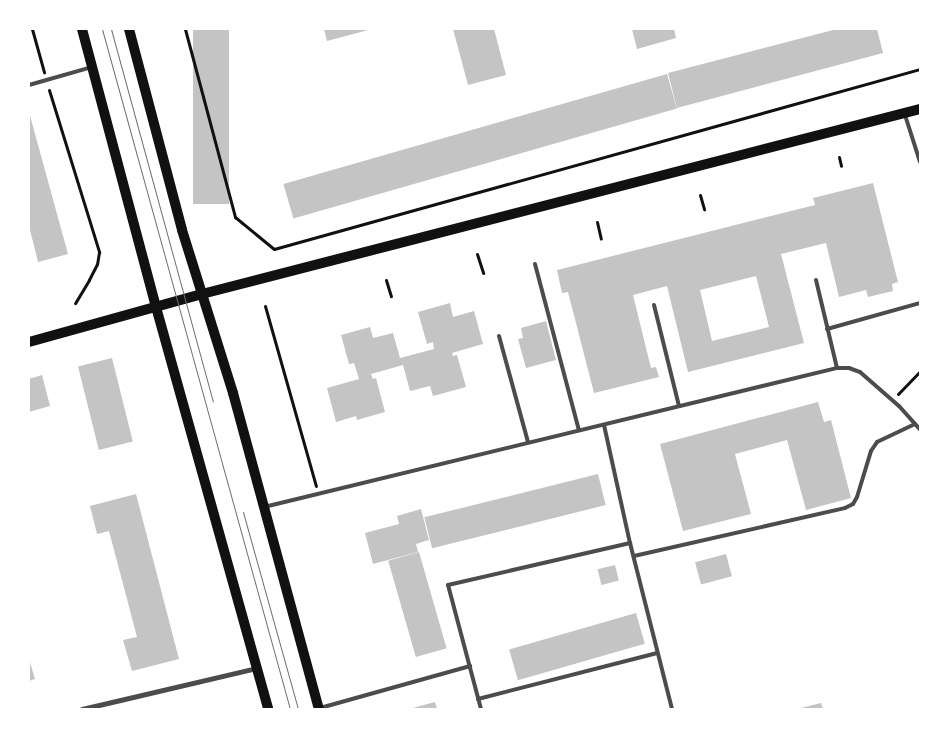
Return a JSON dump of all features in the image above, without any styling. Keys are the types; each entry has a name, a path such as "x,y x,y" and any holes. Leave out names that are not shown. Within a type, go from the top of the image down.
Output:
{"main road":[{"path":"82,29 156,307 268,709"},
{"path":"129,29 182,230 264,507 319,709"},
{"path":"29,342 202,294 920,109"}],"street":[{"path":"82,709 258,668"}],"lane":[{"path":"29,85 92,67"},
{"path":"905,113 920,162"},
{"path":"535,264 579,430"},
{"path":"816,280 837,368"},
{"path":"827,329 920,303"},
{"path":"654,305 679,406"},
{"path":"499,336 528,442"},
{"path":"264,507 837,368 849,368 860,372 892,400 920,429"},
{"path":"604,424 630,543 672,709"},
{"path":"634,556 845,508 853,504 857,497 870,451 877,442 915,424"},
{"path":"481,709 448,585 630,543"},
{"path":"478,699 657,653"},
{"path":"319,709 470,666"}],"path":[{"path":"32,29 99,252 97,264 90,280 75,303"},
{"path":"185,29 235,217 274,249 920,69"},
{"path":"839,158 841,166"},
{"path":"700,195 704,209"},
{"path":"597,222 601,239"},
{"path":"477,254 483,273"},
{"path":"386,280 391,296"},
{"path":"264,306 318,494"},
{"path":"892,400 920,371"}],"building":[{"path":"193,29 229,29 229,204 193,204"},
{"path":"324,29 372,29 327,41"},
{"path":"453,29 494,29 506,75 468,85"},
{"path":"632,29 674,29 676,38 637,49"},
{"path":"837,29 877,29 883,53 677,108 668,73"},
{"path":"667,74 677,109 293,219 283,184"},
{"path":"29,112 68,254 38,262 29,226"},
{"path":"873,183 898,282 892,284 893,291 868,297 866,290 839,297 826,243 781,254 804,343 688,372 667,286 633,295 651,368 656,367 659,377 594,393 568,292 562,293 557,270 815,205 813,198","holes":["756,276 769,327 712,341 700,290"]},
{"path":"450,303 453,317 474,311 483,344 452,353 453,356 457,355 466,387 433,396 430,386 410,391 403,365 371,374 373,379 376,378 385,412 357,420 356,416 336,422 327,388 359,379 354,363 349,364 341,335 370,327 373,338 393,333 400,358 434,349 433,342 427,344 418,312"},
{"path":"546,321 556,360 526,368 518,339 523,338 521,328"},
{"path":"112,358 133,441 99,450 78,366"},
{"path":"42,375 50,406 29,412 29,379"},
{"path":"818,402 824,422 831,420 851,498 806,510 787,440 735,454 751,514 683,531 660,444"},
{"path":"598,474 606,505 432,548 424,517"},
{"path":"136,494 179,659 132,671 123,640 137,637 109,531 97,534 90,506"},
{"path":"421,509 429,540 416,544 418,552 373,564 365,533 399,524 397,516"},
{"path":"419,552 447,648 416,657 388,561"},
{"path":"726,554 732,576 701,584 695,562"},
{"path":"615,565 619,581 601,585 598,569"},
{"path":"636,613 645,644 518,680 509,649"},
{"path":"29,659 35,679 29,681"},
{"path":"435,702 437,709 409,709"},
{"path":"821,703 823,709 797,709"}],"tram line":[{"path":"102,29 290,709"},
{"path":"111,29 213,401"},
{"path":"243,512 298,709"}]}
